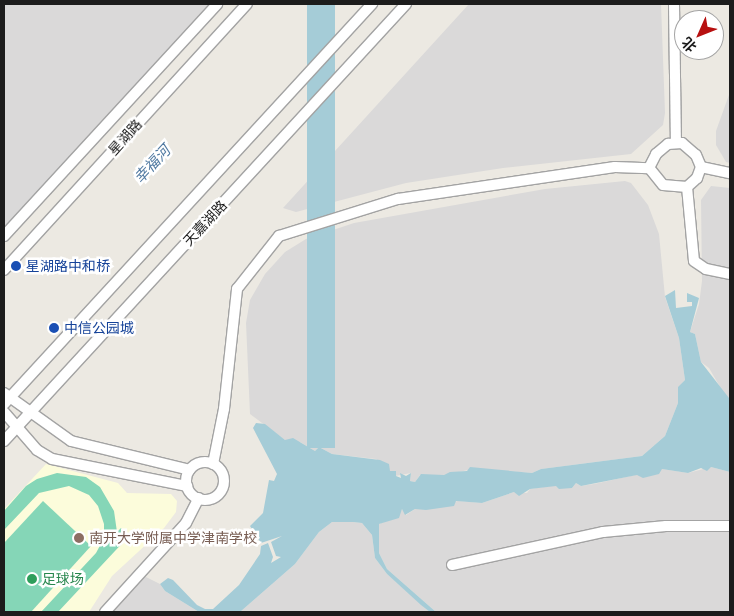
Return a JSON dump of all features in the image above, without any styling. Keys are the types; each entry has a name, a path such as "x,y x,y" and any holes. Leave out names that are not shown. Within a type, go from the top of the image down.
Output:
{"street":[{"path":"4,236 217,4"},
{"name":"星湖路","path":"4,262 241,4"},
{"name":"星湖路","path":"4,270 247,4"},
{"name":"天嘉湖路","path":"6,404 372,4"},
{"name":"天嘉湖路","path":"4,441 406,4"},
{"path":"674,4 676,144"},
{"path":"213,464 224,410 237,290 279,236 398,199 614,167 649,168 663,185 687,186 697,178 701,167 696,155 682,143 668,144 656,154 649,168"},
{"path":"701,167 730,173"},
{"path":"687,186 694,261 706,270 730,274"},
{"path":"6,404 30,413 71,441 190,470 203,462 213,464 223,479 221,490 211,498 199,498 187,486 52,459 37,450 17,427 6,404"},
{"path":"4,437 6,404"},
{"path":"187,486 190,470"},
{"path":"105,612 186,523 199,498"},
{"path":"452,565 603,532 666,526 730,526"}],"shaded area":[{"path":"4,4 211,4 4,230"},
{"path":"469,4 661,4 665,113 663,125 631,154 503,168 406,183 296,212 283,208"},
{"path":"730,92 730,163 726,162 716,145 716,131"},
{"path":"625,181 631,183 648,205 659,234 665,297 679,338 685,380 679,387 678,403 665,436 642,456 541,469 532,473 473,469 444,475 420,475 415,482 410,481 411,473 395,476 376,459 332,454 319,447 315,451 300,442 285,440 250,414 246,323 250,300 265,274 285,252 306,239 354,223 545,189"},
{"path":"711,186 730,188 730,404 709,368 701,362 695,334 690,332 699,304 702,281 701,200"},
{"name":"南开大学附属中学津南学校","path":"46,464 118,483 127,493 171,494 177,501 176,512 164,528 112,576 89,612 4,612 4,509"},
{"path":"711,467 730,472 730,612 436,612 387,569 379,553 379,524 399,516 402,509 406,515 415,509 458,501 482,503 514,492 527,493 530,489 557,485 572,488 576,483 581,486 594,484 662,469 688,473"},
{"path":"332,522 362,523 372,535 375,558 387,574 430,612 240,612 295,564 319,532"},
{"path":"146,577 160,584 165,591 199,612 112,612 137,580"}],"green space":[{"path":"57,473 86,477 100,487 114,511 117,532 121,528 129,536 58,612 41,612 96,553 104,538 104,524 98,506 89,495 69,486 39,493 4,530 4,511 26,486 37,479"},
{"name":"足球场","path":"43,501 91,546 31,612 4,612 4,543"}],"water":[{"path":"307,4 335,4 335,448 307,448"},
{"path":"675,290 676,308 692,306 692,302 687,302 687,293 699,298 690,332 695,334 701,362 729,398 730,472 711,467 707,471 701,468 688,473 662,469 659,474 643,478 637,475 581,486 576,483 572,488 559,489 556,486 530,489 519,496 514,492 482,503 456,501 454,506 426,510 415,509 405,515 402,509 399,518 379,524 379,553 387,569 436,612 430,612 387,574 375,558 372,535 362,523 353,522 332,522 319,532 295,564 240,612 199,612 165,591 160,584 168,578 173,580 197,605 205,609 213,609 239,585 260,554 261,546 268,543 273,557 271,563 281,557 276,556 271,542 282,536 261,543 250,526 263,513 269,480 274,481 277,474 253,428 256,423 265,424 285,440 293,438 315,451 319,447 332,454 380,460 389,464 390,471 396,471 396,476 401,478 400,473 406,476 411,473 410,481 415,482 421,474 444,475 450,472 467,471 470,467 532,473 541,469 642,456 665,436 678,403 678,387 685,380 679,338 665,296"}],"place":[{"name":"星湖路中和桥","path":"16,266"},
{"name":"中信公园城","path":"54,328"},
{"name":"南开大学附属中学津南学校","path":"79,538"},
{"name":"足球场","path":"32,579"}],"water label":[{"name":"幸福河","path":"152,164"}]}
